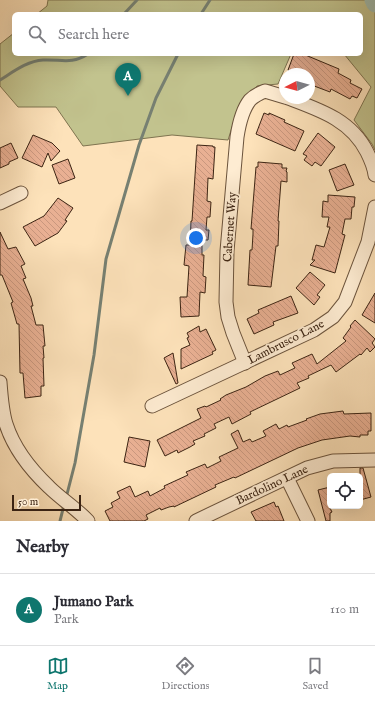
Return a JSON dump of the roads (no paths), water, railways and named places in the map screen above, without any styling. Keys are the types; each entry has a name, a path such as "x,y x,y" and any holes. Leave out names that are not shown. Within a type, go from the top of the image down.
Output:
{"street":[{"name":"Cabernet Way","path":"245,363 233,334 228,317 226,302 228,251 237,137 244,110 251,99 264,91 279,96"},
{"path":"301,104 331,116 348,126 362,143 374,167 375,175"},
{"path":"0,204 21,193"},
{"name":"Lambrusco Lane","path":"152,406 314,330 333,317 345,302 372,243 375,208"},
{"path":"0,382 6,423 13,442 24,460 50,487 88,521"},
{"name":"Bardolino Lane","path":"196,521 307,468 333,461 375,460"},
{"path":"287,478 308,521"}],"waterway":[{"path":"126,12 137,0"},
{"path":"202,12 210,0"},
{"path":"373,0 375,4"},
{"path":"0,80 31,62 43,60 66,61 84,56"},
{"path":"66,498 75,463 94,355 106,259 139,145 156,98 177,56"},
{"path":"60,521 64,505"}],"place":[{"name":"Jumano Park","path":"128,96"}]}
